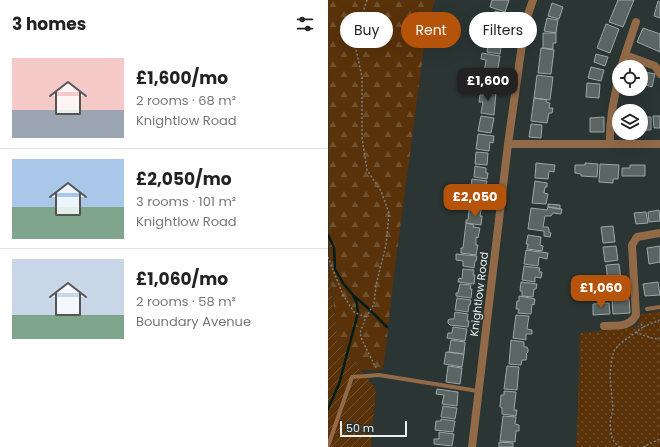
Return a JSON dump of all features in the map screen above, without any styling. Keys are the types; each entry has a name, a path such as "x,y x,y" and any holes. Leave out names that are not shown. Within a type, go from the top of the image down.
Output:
{"street":[{"name":"Knightlow Road","path":"472,447 508,144 525,23 533,0"},
{"path":"624,60 636,22"},
{"path":"625,56 656,66 660,72"},
{"path":"610,144 614,96"},
{"path":"508,144 660,144"},
{"path":"604,326 625,325 634,320 636,315 632,244 637,238 660,233"}],"lane":[{"path":"647,309 660,307"},
{"path":"328,446 352,378 379,375 478,391"}],"path":[{"path":"367,0 354,40 362,77 362,138 367,170 381,191 389,213 386,245 376,285 374,304 366,317 360,333 379,375"},
{"path":"328,257 342,295 354,312 366,317"},
{"path":"636,315 643,327"},
{"path":"620,447 614,443 610,424 613,408 610,376 612,357 615,349 621,343 643,327 660,320"},
{"path":"636,332 644,336 660,339"},
{"path":"643,447 660,439"}],"green space":[{"path":"328,0 435,0 432,12 401,12 401,48 424,48 382,370 361,370 338,342 329,266"},
{"path":"328,265 338,342 376,389 371,447 328,447"},
{"path":"660,311 660,447 576,447 580,333 637,327 641,314"}],"building":[{"path":"492,0 509,0 505,12 490,7"},
{"path":"618,0 634,0 623,27 609,22"},
{"path":"658,1 660,2 660,18 654,16"},
{"path":"552,3 563,7 559,19 548,16"},
{"path":"547,18 558,20 556,33 544,31"},
{"path":"606,24 619,29 610,53 597,48"},
{"path":"643,28 660,34 660,52 637,42"},
{"path":"543,33 556,33 556,43 553,43 553,49 543,48"},
{"path":"488,48 501,48 500,54 487,52"},
{"path":"541,48 554,50 551,74 538,73"},
{"path":"482,53 500,56 497,74 484,73 486,60 481,59"},
{"path":"596,54 608,57 605,66 594,62"},
{"path":"591,67 604,70 601,81 588,78"},
{"path":"648,73 655,74 652,87 648,86"},
{"path":"537,75 553,77 550,100 534,98"},
{"path":"486,77 499,78 497,89 485,87"},
{"path":"587,83 600,84 599,98 586,97"},
{"path":"485,90 496,92 494,115 481,113 483,102 479,102 480,95 484,95"},
{"path":"534,98 547,100 546,102 550,103 549,108 553,108 552,113 549,113 547,123 531,121"},
{"path":"481,116 494,118 491,133 478,131"},
{"path":"653,116 660,116 660,128 654,128"},
{"path":"604,117 604,132 590,132 590,118"},
{"path":"648,117 651,117 651,130 648,130"},
{"path":"531,124 542,125 541,138 529,137"},
{"path":"478,134 494,136 493,143 490,142 489,151 476,149"},
{"path":"476,152 488,153 487,165 475,164"},
{"path":"536,163 555,165 554,172 549,171 548,179 535,178"},
{"path":"585,163 598,164 597,177 581,176 581,174 575,173 575,165 585,165"},
{"path":"600,164 619,165 618,179 613,179 613,183 599,182"},
{"path":"630,165 645,165 645,176 622,176 622,168 630,168"},
{"path":"475,166 486,168 486,173 488,173 487,179 474,177"},
{"path":"472,179 487,181 485,190 481,190 481,195 470,194"},
{"path":"535,181 547,183 544,193 548,194 546,204 532,203"},
{"path":"472,196 484,198 482,210 471,208"},
{"path":"548,204 560,205 560,209 548,207"},
{"path":"548,207 562,209 561,214 553,213 551,216 545,216 543,227 548,227 549,232 551,233 550,237 544,236 544,231 528,229 531,208 547,210"},
{"path":"469,210 481,211 481,225 466,223 466,220 468,220"},
{"path":"659,210 660,221 649,222 648,212"},
{"path":"646,212 648,223 636,224 634,213"},
{"path":"466,223 474,225 473,227 480,228 478,238 476,237 476,245 478,245 476,255 461,253"},
{"path":"613,226 615,242 603,243 601,227"},
{"path":"528,235 541,237 540,245 543,246 542,251 527,249 528,244 526,244"},
{"path":"616,246 618,260 605,262 603,247"},
{"path":"660,246 660,262 649,264 647,248"},
{"path":"526,250 548,253 547,259 539,257 538,266 524,264"},
{"path":"456,254 477,256 474,268 463,266 463,261 456,260"},
{"path":"619,264 621,280 608,282 606,265"},
{"path":"524,266 540,268 539,272 542,272 541,278 535,277 535,282 522,280"},
{"path":"463,269 474,270 474,284 458,282 459,278 462,279"},
{"path":"521,282 537,284 536,289 534,289 533,297 522,296 522,291 520,291"},
{"path":"658,282 660,295 645,296 643,284"},
{"path":"460,284 471,285 471,298 456,296"},
{"path":"519,296 535,299 534,305 532,304 531,314 518,313 519,309 516,309"},
{"path":"457,298 471,300 468,312 455,310"},
{"path":"629,299 630,313 613,314 612,300"},
{"path":"609,303 610,314 593,315 593,304"},
{"path":"455,312 468,314 468,327 450,325 448,323 448,320 454,319"},
{"path":"516,315 529,316 527,329 532,330 532,334 526,334 526,340 513,338"},
{"path":"453,327 467,329 465,341 447,338 448,333 452,333"},
{"path":"451,340 465,342 464,354 449,352"},
{"path":"511,340 524,342 524,347 527,347 528,349 526,360 522,360 521,365 509,364"},
{"path":"446,352 464,354 462,367 444,364"},
{"path":"448,366 462,368 460,384 446,382"},
{"path":"507,366 519,367 517,390 504,389"},
{"path":"437,389 458,392 457,406 442,404 444,395 436,394"},
{"path":"504,391 516,392 514,410 517,410 516,416 502,414 502,408 500,407 501,395 504,395"},
{"path":"443,406 457,408 455,419 441,417"},
{"path":"503,416 516,417 515,424 519,425 519,431 516,431 515,442 500,441"},
{"path":"441,419 455,421 453,432 435,430 436,421 441,421"},
{"path":"439,432 454,434 452,446 434,444 434,439 439,439"},
{"path":"499,442 513,443 513,447 499,447"}],"waterway":[{"path":"328,235 334,247 335,269 343,283 353,295 357,304 358,313 339,384 328,409"},
{"path":"354,296 387,327"}]}
